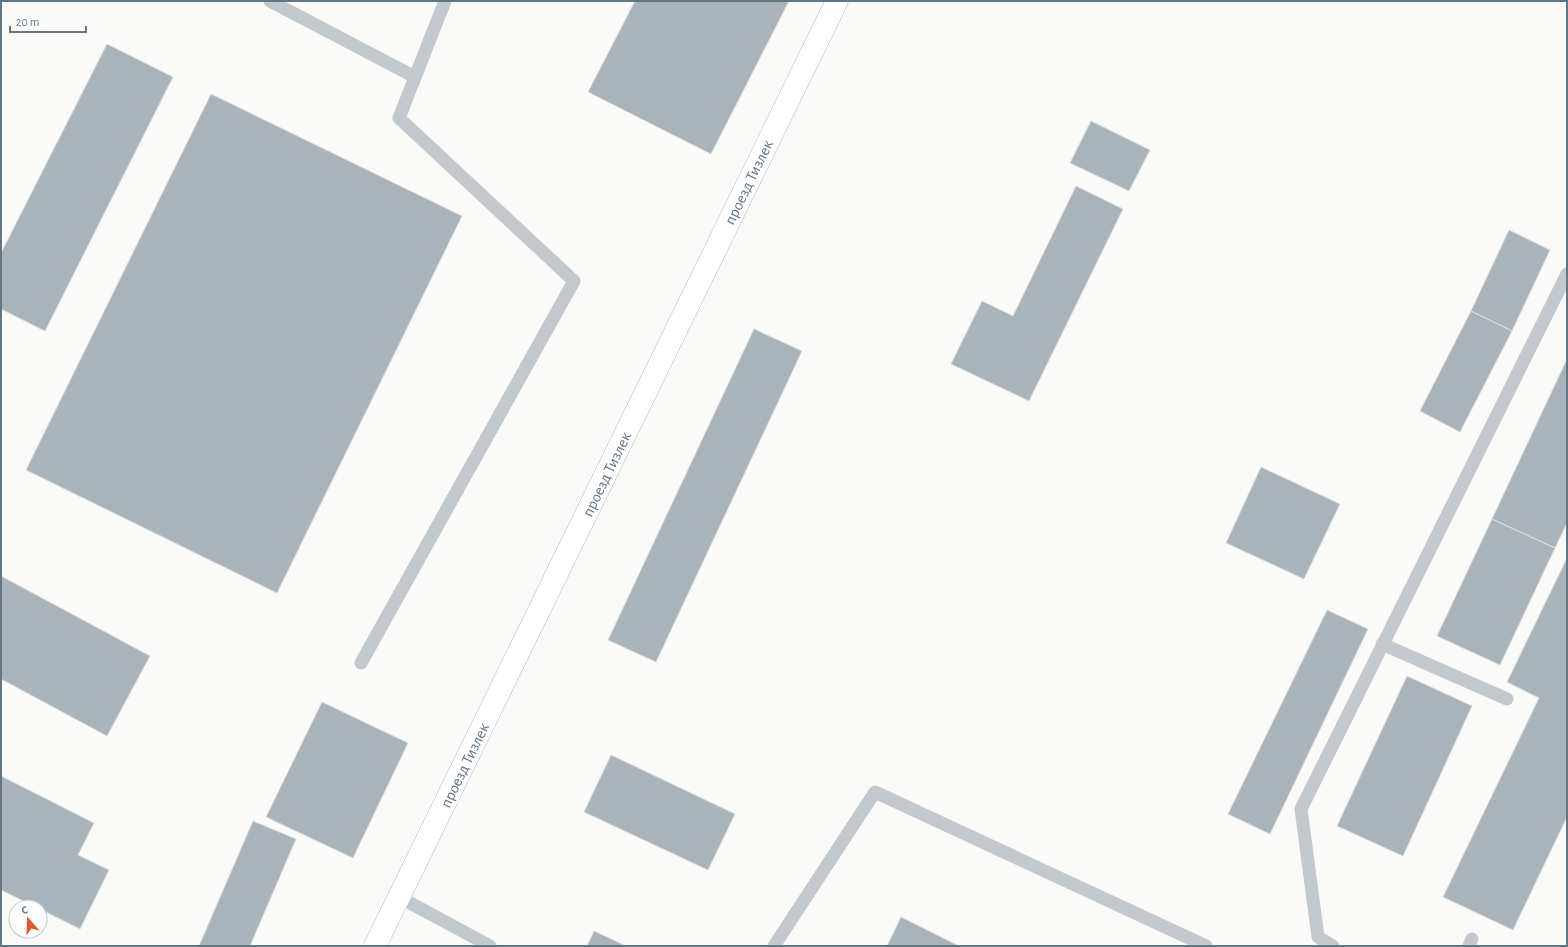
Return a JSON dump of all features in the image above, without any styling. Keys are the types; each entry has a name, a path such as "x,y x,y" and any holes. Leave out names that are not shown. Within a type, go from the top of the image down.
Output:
{"street":[{"name":"проезд Тизлек","path":"375,946 836,1"}],"lane":[{"path":"270,1 415,77"},
{"path":"361,663 574,281 399,118 444,1"},
{"path":"1333,946 1318,937 1301,809 1567,273"},
{"path":"1382,644 1507,699"},
{"path":"774,946 875,792 1206,946"},
{"path":"399,897 490,946"}],"building":[{"path":"635,1 789,1 711,154 588,92"},
{"path":"107,44 173,77 45,331 1,309 1,253"},
{"path":"211,94 462,216 277,593 26,470"},
{"path":"1091,121 1150,150 1129,191 1070,163"},
{"path":"1076,186 1123,209 1029,401 951,364 982,301 1013,316"},
{"path":"1509,230 1550,250 1512,331 1471,311"},
{"path":"1471,311 1512,331 1460,432 1420,411"},
{"path":"754,329 802,351 656,662 608,640"},
{"path":"1567,359 1567,523 1555,548 1492,519"},
{"path":"1261,467 1340,504 1304,579 1226,543"},
{"path":"1492,519 1555,548 1500,665 1437,636"},
{"path":"1567,558 1567,817 1513,930 1443,897 1539,698 1507,682"},
{"path":"1,576 150,656 107,736 1,679"},
{"path":"1327,610 1368,629 1270,834 1228,814"},
{"path":"1407,676 1472,706 1403,856 1337,826"},
{"path":"322,702 408,743 353,858 266,817"},
{"path":"611,755 735,814 708,870 584,812"},
{"path":"1,776 94,823 78,855 109,870 80,929 48,913 48,899 20,899 1,890"},
{"path":"253,821 296,839 250,946 199,946"},
{"path":"901,917 959,946 887,946"},
{"path":"594,931 626,946 587,946"}]}
